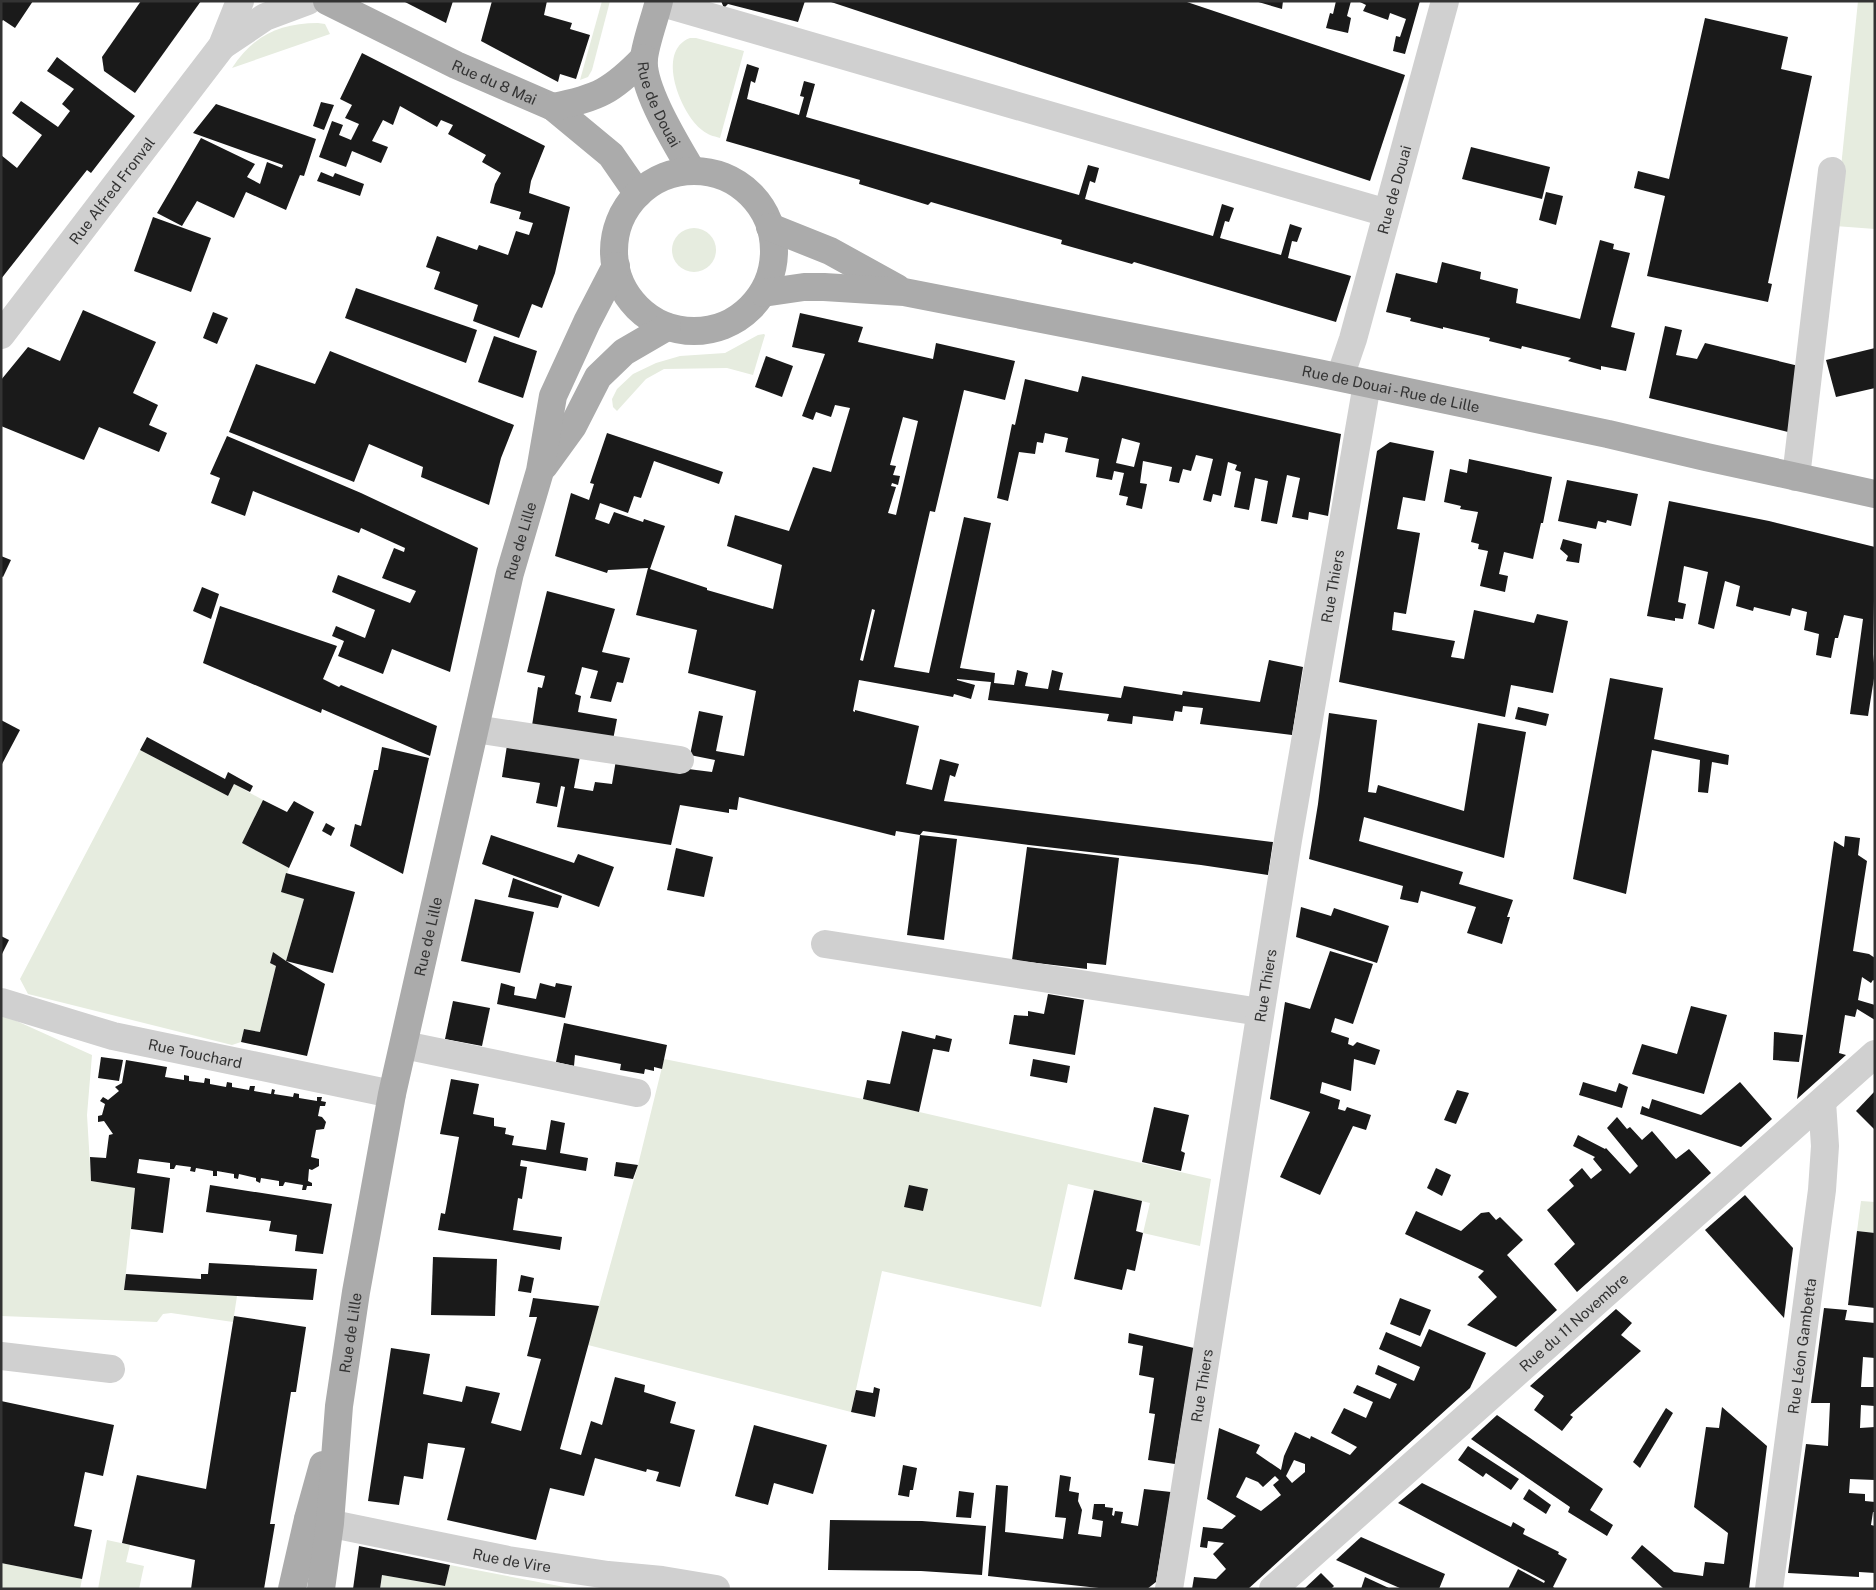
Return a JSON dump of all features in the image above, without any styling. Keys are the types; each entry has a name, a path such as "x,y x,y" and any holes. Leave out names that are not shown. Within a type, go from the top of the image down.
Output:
{"main road":[{"name":"Rue du 8 Mai","path":"327,1 456,65 554,107 611,155 638,194"},
{"name":"Rue de Douai","path":"659,2 644,58 647,78 661,117 692,171"},
{"path":"554,107 585,100 610,89 644,58"},
{"path":"692,171 718,175 740,186 759,204 770,227 774,244 774,261 763,293 749,310 731,323 710,330 688,332 667,327 650,318 636,306 623,288 616,266 615,240 618,227 630,204 638,194 654,182 673,174 692,171"},
{"name":"Rue de Douai - Rue de Lille","path":"770,227 830,251 904,292"},
{"name":"Rue de Lille","path":"292,1589 319,1521 340,1406 356,1292 392,1094 510,573 540,471 553,396 587,322 616,266"},
{"name":"Rue de Douai - Rue de Lille","path":"763,293 804,287 904,292 1340,377 1608,434 1875,494"},
{"name":"Rue de Lille","path":"540,471 573,426 598,377 624,352 667,327"},
{"name":"Rue de Lille","path":"319,1521 321,1589"}],"street":[{"name":"Rue Alfred Fronval","path":"1,335 222,46 240,1"},
{"name":"Rue Alfred Fronval","path":"222,46 265,18 308,1"},
{"name":"Rue de Douai","path":"1340,377 1353,339 1445,1"},
{"path":"659,2 1387,213"},
{"path":"1796,477 1832,170"},
{"name":"Rue Thiers","path":"1169,1589 1288,840 1367,384"},
{"path":"475,729 680,760"},
{"path":"825,944 1260,1012"},
{"name":"Rue Touchard","path":"1,1002 113,1036 392,1094"},
{"path":"404,1045 637,1093"},
{"name":"Rue du 11 Novembre","path":"1273,1589 1875,1054"},
{"name":"Rue Léon Gambetta","path":"1769,1589 1822,1190 1825,1146 1822,1102"},
{"path":"1,1356 111,1369"},
{"name":"Rue de Vire","path":"319,1521 508,1560 716,1589"}],"shaded area":[{"path":"602,1 610,1 592,70 588,77 580,80"},
{"path":"1858,1 1875,1 1875,229 1835,226"},
{"path":"325,24 330,34 232,68 249,47 268,34 291,26"},
{"path":"690,38 744,51 720,138 706,133 694,122 686,111 675,83 674,56 680,45"},
{"path":"694,228 706,232 712,238 716,250 712,262 706,268 694,272 682,268 676,262 672,250 676,238 682,232"},
{"path":"764,334 753,375 727,368 664,369 646,379 617,411 613,407 612,399 617,389 633,374 656,363 680,356 725,353 758,335"},
{"path":"140,750 228,796 234,784 263,800 242,843 289,868 281,892 304,899 286,961 273,953 270,963 276,966 260,1032 244,1029 241,1042 232,1045 28,994 20,979"},
{"path":"1,1014 92,1055 87,1115 91,1181 135,1188 124,1290 237,1296 233,1322 171,1313 163,1314 157,1322 1,1316"},
{"path":"664,1059 863,1099 1211,1179 1200,1246 1143,1233 1150,1203 1068,1184 1041,1307 882,1271 851,1412 588,1345 638,1165"},
{"path":"1861,1201 1875,1202 1875,1233 1857,1231"},
{"path":"107,1540 130,1545 126,1562 144,1566 139,1589 98,1589"},
{"path":"1,1563 82,1579 80,1589 1,1589"},
{"path":"450,1565 575,1589 380,1589 382,1575 445,1586"}],"building":[{"path":"1,1 33,1 15,28 3,20 1,22"},
{"path":"141,1 201,1 135,93 104,71 102,57"},
{"path":"403,1 453,1 446,23"},
{"path":"492,1 547,1 544,15 572,23 570,29 590,35 576,79 560,74 558,82 481,41"},
{"path":"721,1 805,1 798,22 728,4 724,8"},
{"path":"828,1 1184,1 1405,75 1370,181"},
{"path":"1255,1 1283,1 1282,9"},
{"path":"1336,1 1351,1 1347,16 1351,18 1348,33 1326,28 1330,13 1333,14"},
{"path":"1358,1 1420,1 1405,54 1393,51 1396,36 1400,37 1406,19 1390,13 1388,20 1363,11 1366,5"},
{"path":"1705,18 1788,37 1781,69 1812,76 1768,283 1772,284 1768,302 1647,276 1665,196 1634,188 1638,171 1669,179"},
{"path":"362,53 545,146 531,181 529,193 570,207 555,273 542,308 532,304 519,338 473,321 478,305 434,289 440,272 426,267 437,236 477,250 479,245 508,255 516,231 529,235 533,223 519,219 521,212 490,203 495,184 501,173 482,162 486,155 448,134 453,125 441,120 437,127 400,106 393,125 383,120 372,141 388,147 381,163 352,151 346,167 319,157 332,121 343,125 339,135 351,140 359,124 345,118 352,105 340,99"},
{"path":"57,57 135,116 91,173 87,170 1,279 1,155 17,168 42,135 12,113 21,101 58,127 70,111 62,104 74,89 47,71"},
{"path":"747,64 759,68 755,83 751,81 747,99 799,115 804,97 800,96 804,81 815,84 806,117 1079,195 1088,165 1099,168 1095,183 1090,181 1085,199 1213,236 1222,204 1234,208 1229,222 1225,221 1220,238 1281,255 1290,224 1302,228 1297,242 1292,241 1288,258 1351,276 1336,322 1134,262 1132,264 1061,244 1062,240 931,202 928,205 859,184 860,180 726,141"},
{"path":"321,102 334,105 324,130 313,126"},
{"path":"216,104 316,139 304,176 300,175 286,210 246,192 234,218 197,201 182,226 157,213 201,138 255,164 247,177 260,184 267,162 282,168 283,165 193,133"},
{"path":"1471,147 1550,167 1542,199 1462,179"},
{"path":"321,172 333,177 335,173 364,184 360,196 317,181"},
{"path":"1546,192 1563,196 1556,225 1539,220"},
{"path":"153,217 211,238 191,292 134,271"},
{"path":"1600,240 1614,244 1613,249 1630,253 1611,327 1635,333 1626,371 1601,366 1601,370 1568,361 1571,358 1522,346 1521,349 1489,341 1490,338 1410,321 1411,318 1386,312 1396,273 1437,283 1442,262 1481,272 1480,279 1518,289 1516,303 1580,319"},
{"path":"356,288 477,330 466,363 345,318"},
{"path":"83,310 156,342 133,393 158,405 149,425 167,433 159,452 99,427 84,460 1,426 1,380 28,347 60,361"},
{"path":"213,312 228,318 217,344 203,338"},
{"path":"800,313 863,327 858,342 933,359 936,343 1015,361 1005,400 964,390 935,512 930,511 894,667 929,673 964,517 991,523 960,668 995,673 994,683 1014,685 1017,670 1028,673 1025,686 1048,689 1052,670 1063,673 1059,690 1121,698 1124,686 1182,695 1183,691 1260,702 1269,660 1303,667 1292,735 1200,724 1203,708 1183,706 1182,712 1175,711 1173,721 1133,716 1132,724 1107,721 1109,714 988,700 991,682 957,679 975,685 971,699 954,694 953,697 859,680 853,711 919,726 906,784 932,790 940,759 959,764 955,777 950,775 944,801 1273,842 1268,875 923,831 920,835 896,831 895,836 739,797 737,810 729,809 729,813 680,805 671,845 557,827 565,787 561,786 557,807 536,803 540,783 502,777 508,739 581,751 574,788 593,791 595,782 612,784 616,760 712,772 715,760 690,755 699,711 723,716 716,751 744,756 756,691 688,673 697,630 636,615 648,568 608,570 607,573 555,556 571,493 589,500 594,484 590,483 607,433 723,472 719,484 654,461 641,498 634,496 628,513 600,503 595,519 609,524 614,512 643,522 644,519 665,526 650,569 707,588 707,590 773,609 782,565 727,546 735,515 789,531 813,467 831,472 850,408 835,405 831,417 816,412 813,420 802,416 825,354 792,347","holes":["903,417 918,421 896,515 888,513 896,487 891,486 892,483 898,485 900,476 893,475 896,466 890,465","872,609 875,610 863,661 860,660"]},
{"path":"1665,326 1682,330 1676,355 1697,359 1705,343 1803,367 1796,434 1649,398"},
{"path":"494,336 537,351 523,398 478,382"},
{"path":"1875,348 1875,388 1836,397 1826,360"},
{"path":"330,351 514,425 501,458 489,505 421,477 423,467 369,444 354,482 229,432 256,364 315,384"},
{"path":"766,356 793,366 782,397 755,387"},
{"path":"1082,376 1341,434 1328,516 1309,512 1308,520 1292,517 1300,478 1287,475 1277,524 1261,521 1268,481 1255,478 1249,510 1234,507 1241,472 1235,470 1237,465 1228,462 1221,496 1213,494 1211,502 1203,500 1213,459 1196,455 1191,471 1183,469 1179,483 1169,481 1172,467 1143,461 1140,483 1147,484 1142,509 1126,505 1128,497 1119,495 1124,473 1114,471 1112,480 1096,477 1099,459 1065,452 1068,438 1045,433 1043,443 1037,442 1035,454 1019,452 1008,501 997,498 1012,424 1015,425 1025,379 1078,392","holes":["1122,438 1140,443 1134,467 1116,463"]},
{"path":"227,436 361,493 478,548 450,672 392,649 383,674 338,656 344,641 332,636 336,626 365,638 375,610 332,592 338,575 410,603 416,591 382,578 394,548 404,552 405,548 361,528 359,533 253,491 245,516 211,503 220,478 210,474"},
{"path":"1390,442 1434,451 1425,501 1403,497 1397,529 1420,533 1406,614 1394,612 1392,630 1455,641 1451,657 1464,659 1474,610 1534,623 1537,614 1568,621 1553,693 1511,685 1505,717 1339,682 1377,451"},
{"path":"1469,459 1552,477 1543,523 1541,523 1533,559 1504,552 1499,574 1508,576 1505,592 1480,586 1488,551 1478,549 1479,544 1471,542 1478,512 1460,509 1461,506 1444,502 1450,469 1467,473"},
{"path":"1567,480 1638,494 1631,526 1607,520 1606,523 1598,521 1596,529 1558,521"},
{"path":"1669,501 1769,521 1875,547 1873,654 1875,672 1868,716 1850,714 1863,619 1844,615 1838,638 1835,638 1831,658 1816,655 1819,634 1804,630 1807,612 1792,608 1790,616 1754,607 1753,611 1736,606 1740,586 1725,581 1714,629 1698,624 1708,572 1684,566 1678,602 1686,604 1683,619 1675,618 1675,621 1647,616"},
{"path":"1563,539 1582,544 1579,563 1566,561 1568,556 1560,549"},
{"path":"1,556 11,560 3,577 1,576"},
{"path":"202,587 219,594 211,619 193,611"},
{"path":"547,591 615,609 602,652 630,658 623,683 617,682 611,702 590,698 598,671 582,667 575,694 581,696 578,712 617,719 612,745 531,732 538,687 542,688 545,676 527,672"},
{"path":"220,606 337,646 323,679 437,726 430,756 322,709 321,713 203,663"},
{"path":"1610,678 1663,688 1654,739 1729,755 1728,765 1712,762 1708,793 1698,792 1700,760 1652,750 1626,894 1573,879"},
{"path":"1518,707 1549,714 1546,726 1515,719"},
{"path":"1329,713 1377,720 1368,792 1376,793 1378,785 1464,811 1478,723 1526,732 1504,858 1364,817 1359,841 1463,872 1459,884 1513,900 1507,917 1510,917 1502,944 1467,933 1476,907 1421,891 1418,903 1400,899 1403,886 1309,859"},
{"path":"1,720 20,730 1,766"},
{"path":"147,737 225,779 228,772 253,786 250,792 234,784 228,796 140,750"},
{"path":"382,747 429,758 403,874 350,846 355,824 361,826 374,770 378,770"},
{"path":"263,800 287,812 294,801 314,812 289,868 242,843"},
{"path":"326,823 335,828 331,836 322,831"},
{"path":"491,835 574,863 578,854 614,867 599,907 482,864"},
{"path":"920,835 957,839 944,940 907,935"},
{"path":"1845,836 1860,838 1858,855 1867,861 1853,951 1869,954 1875,958 1875,981 1873,980 1871,983 1862,977 1858,1000 1875,1005 1875,1020 1857,1009 1855,1017 1845,1015 1839,1053 1846,1055 1797,1099 1834,841 1844,847"},
{"path":"1027,847 1119,858 1106,965 1087,963 1087,969 1012,960"},
{"path":"676,848 713,857 704,897 667,890"},
{"path":"286,873 355,892 333,973 286,961 304,899 281,892"},
{"path":"513,878 562,896 558,908 508,897"},
{"path":"475,899 534,912 520,973 461,961"},
{"path":"1301,907 1331,916 1334,908 1389,926 1377,963 1296,937"},
{"path":"1,936 9,940 1,956"},
{"path":"1330,951 1373,964 1353,1024 1335,1018 1331,1032 1349,1038 1348,1044 1353,1046 1357,1042 1380,1050 1375,1065 1354,1059 1351,1091 1322,1082 1320,1093 1340,1100 1338,1109 1345,1111 1347,1107 1371,1115 1366,1130 1353,1126 1320,1195 1280,1177 1310,1112 1270,1099 1285,1002 1310,1009"},
{"path":"273,952 325,984 307,1056 241,1042 244,1029 260,1032 276,966 270,963"},
{"path":"501,983 515,987 514,995 536,999 540,983 555,987 556,983 572,986 565,1018 497,1004"},
{"path":"1048,994 1084,1000 1075,1055 1009,1044 1014,1015 1028,1016 1028,1011 1044,1014"},
{"path":"453,1001 490,1008 482,1046 445,1039"},
{"path":"1691,1006 1727,1015 1704,1094 1632,1074 1642,1044 1677,1054"},
{"path":"564,1023 667,1045 662,1069 654,1067 654,1071 645,1069 644,1074 620,1070 621,1064 575,1055 574,1066 556,1062"},
{"path":"902,1031 935,1039 936,1035 952,1039 949,1052 933,1049 919,1112 863,1099 867,1080 890,1084"},
{"path":"1774,1032 1803,1035 1799,1062 1773,1060"},
{"path":"101,1057 123,1060 119,1081 98,1078"},
{"path":"1033,1059 1070,1066 1067,1083 1030,1076"},
{"path":"126,1060 167,1067 165,1077 184,1080 184,1075 189,1076 189,1081 204,1083 205,1078 210,1079 210,1084 226,1087 227,1082 232,1083 232,1087 249,1090 250,1086 255,1086 254,1091 271,1094 272,1089 275,1090 274,1094 293,1097 294,1093 299,1094 299,1098 317,1101 317,1097 322,1097 321,1101 326,1102 325,1106 320,1106 318,1116 322,1117 326,1122 324,1129 316,1130 311,1157 319,1159 319,1166 312,1170 309,1169 308,1181 312,1183 312,1186 307,1186 306,1190 302,1190 303,1185 285,1182 283,1186 279,1186 279,1181 261,1178 260,1183 256,1181 256,1178 239,1174 238,1179 234,1178 234,1174 217,1171 217,1176 213,1176 213,1171 196,1168 195,1172 190,1171 191,1167 176,1165 174,1169 170,1169 170,1163 139,1159 137,1173 170,1178 163,1233 131,1229 135,1188 91,1181 90,1157 106,1158 109,1135 113,1134 104,1121 98,1122 98,1116 102,1115 105,1104 100,1101 103,1097 108,1100 119,1091 115,1087 122,1083"},
{"path":"451,1079 479,1084 473,1114 494,1118 494,1126 506,1128 505,1134 514,1136 512,1145 546,1150 551,1120 565,1123 560,1153 588,1158 586,1171 521,1160 520,1166 527,1167 522,1199 518,1198 513,1230 562,1237 560,1250 438,1230 441,1213 445,1214 459,1137 440,1134"},
{"path":"1583,1082 1616,1092 1619,1083 1628,1087 1622,1108 1579,1095"},
{"path":"1740,1082 1772,1119 1741,1147 1640,1114 1642,1106 1649,1109 1652,1099 1701,1115"},
{"path":"1457,1090 1469,1093 1456,1124 1444,1120"},
{"path":"1875,1091 1875,1130 1856,1111"},
{"path":"1154,1107 1189,1115 1181,1151 1185,1153 1181,1171 1142,1162"},
{"path":"1617,1117 1627,1129 1630,1127 1642,1140 1652,1131 1676,1159 1689,1149 1711,1173 1577,1292 1554,1264 1575,1244 1547,1210 1574,1186 1569,1180 1582,1168 1591,1179 1602,1170 1593,1159 1595,1157 1573,1146 1578,1135 1606,1148 1630,1174 1638,1166 1607,1128"},
{"path":"616,1162 638,1165 633,1179 614,1176"},
{"path":"1436,1168 1451,1175 1442,1196 1427,1188"},
{"path":"210,1185 332,1204 323,1254 295,1251 297,1235 269,1231 271,1221 206,1212"},
{"path":"909,1185 928,1189 923,1211 904,1207"},
{"path":"1094,1190 1142,1201 1136,1231 1143,1233 1135,1271 1127,1269 1122,1290 1074,1279"},
{"path":"1745,1195 1793,1248 1784,1318 1705,1230"},
{"path":"1416,1211 1461,1231 1481,1213 1489,1212 1496,1220 1500,1217 1523,1240 1507,1255 1557,1310 1516,1347 1467,1325 1497,1297 1478,1277 1484,1271 1405,1234"},
{"path":"1857,1231 1875,1233 1875,1308 1848,1305"},
{"path":"433,1257 497,1259 495,1316 431,1315"},
{"path":"209,1263 317,1269 313,1300 124,1290 126,1274 201,1279 201,1274 208,1274"},
{"path":"521,1275 534,1278 531,1293 518,1291"},
{"path":"533,1298 599,1306 560,1449 581,1455 591,1421 602,1425 615,1377 645,1385 644,1392 676,1402 670,1423 695,1430 680,1487 656,1481 659,1472 647,1469 646,1472 595,1458 584,1496 550,1488 536,1540 447,1520 465,1448 428,1443 423,1479 404,1476 399,1505 368,1501 391,1348 430,1354 423,1394 462,1402 466,1386 500,1393 491,1423 521,1431 541,1359 527,1356 537,1317 529,1317"},
{"path":"1400,1298 1431,1310 1420,1336 1390,1324"},
{"path":"1824,1308 1847,1310 1845,1320 1875,1323 1875,1358 1863,1357 1861,1387 1875,1387 1875,1406 1861,1405 1860,1428 1875,1427 1875,1480 1850,1479 1849,1493 1865,1494 1865,1501 1875,1502 1875,1512 1873,1512 1871,1525 1875,1526 1875,1573 1859,1572 1859,1577 1788,1573 1806,1444 1828,1446 1830,1403 1811,1403"},
{"path":"1616,1309 1632,1323 1621,1335 1641,1351 1570,1415 1573,1417 1562,1431 1534,1410 1544,1396 1530,1386"},
{"path":"234,1316 306,1327 296,1392 291,1392 270,1524 275,1524 264,1589 191,1589 195,1560 122,1543 137,1475 206,1489"},
{"path":"1429,1329 1486,1353 1470,1388 1248,1589 1192,1589 1194,1577 1216,1579 1226,1569 1213,1554 1224,1543 1208,1541 1207,1548 1200,1547 1203,1527 1222,1529 1236,1516 1207,1499 1219,1428 1260,1445 1256,1453 1281,1470 1284,1456 1295,1432 1310,1439 1311,1436 1350,1455 1357,1447 1331,1433 1344,1408 1366,1418 1373,1402 1353,1393 1357,1385 1390,1399 1397,1384 1375,1374 1378,1365 1414,1381 1420,1367 1379,1349 1386,1332 1421,1347","holes":["1294,1460 1305,1464 1305,1472 1292,1483 1286,1476","1275,1476 1279,1480 1273,1485 1281,1495 1261,1511 1236,1497 1246,1477 1258,1482 1263,1487"]},
{"path":"1129,1333 1194,1348 1175,1464 1148,1460 1155,1414 1149,1413 1154,1378 1139,1375 1143,1346 1128,1343"},
{"path":"874,1387 880,1389 875,1417 851,1412 856,1390 873,1393"},
{"path":"1,1401 114,1425 103,1476 85,1472 74,1526 92,1530 82,1579 1,1563"},
{"path":"1722,1407 1767,1446 1749,1589 1664,1589 1631,1558 1642,1545 1674,1572 1703,1576 1705,1562 1724,1564 1728,1533 1694,1507 1706,1427 1719,1428"},
{"path":"1666,1408 1673,1413 1640,1468 1633,1462"},
{"path":"1497,1415 1603,1489 1590,1510 1613,1525 1607,1536 1568,1512 1570,1507 1471,1439"},
{"path":"754,1425 827,1445 813,1494 774,1483 768,1505 735,1496"},
{"path":"1468,1446 1519,1479 1511,1490 1486,1473 1483,1477 1458,1460"},
{"path":"903,1465 917,1468 913,1490 910,1490 909,1497 898,1495"},
{"path":"1060,1475 1071,1477 1069,1491 1079,1493 1078,1501 1082,1510 1078,1534 1101,1537 1103,1521 1092,1519 1094,1504 1105,1504 1105,1507 1113,1508 1112,1515 1114,1516 1115,1511 1123,1512 1121,1523 1138,1526 1144,1489 1171,1492 1156,1582 1147,1589 1108,1589 988,1576 996,1485 1008,1486 1005,1532 1063,1539 1066,1518 1055,1517"},
{"path":"1422,1483 1511,1527 1513,1522 1525,1529 1523,1534 1559,1552 1558,1554 1567,1559 1553,1587 1556,1589 1508,1589 1518,1569 1544,1583 1545,1581 1398,1503"},
{"path":"1529,1489 1551,1505 1546,1514 1523,1499"},
{"path":"959,1491 974,1493 971,1518 956,1517"},
{"path":"830,1520 922,1521 986,1526 982,1575 921,1571 828,1570"},
{"path":"1361,1537 1445,1574 1439,1589 1402,1589 1336,1560"},
{"path":"359,1546 450,1565 445,1586 382,1575 380,1589 353,1589"},
{"path":"1321,1573 1334,1586 1331,1589 1304,1589"},
{"path":"1365,1577 1391,1589 1361,1589"}]}
